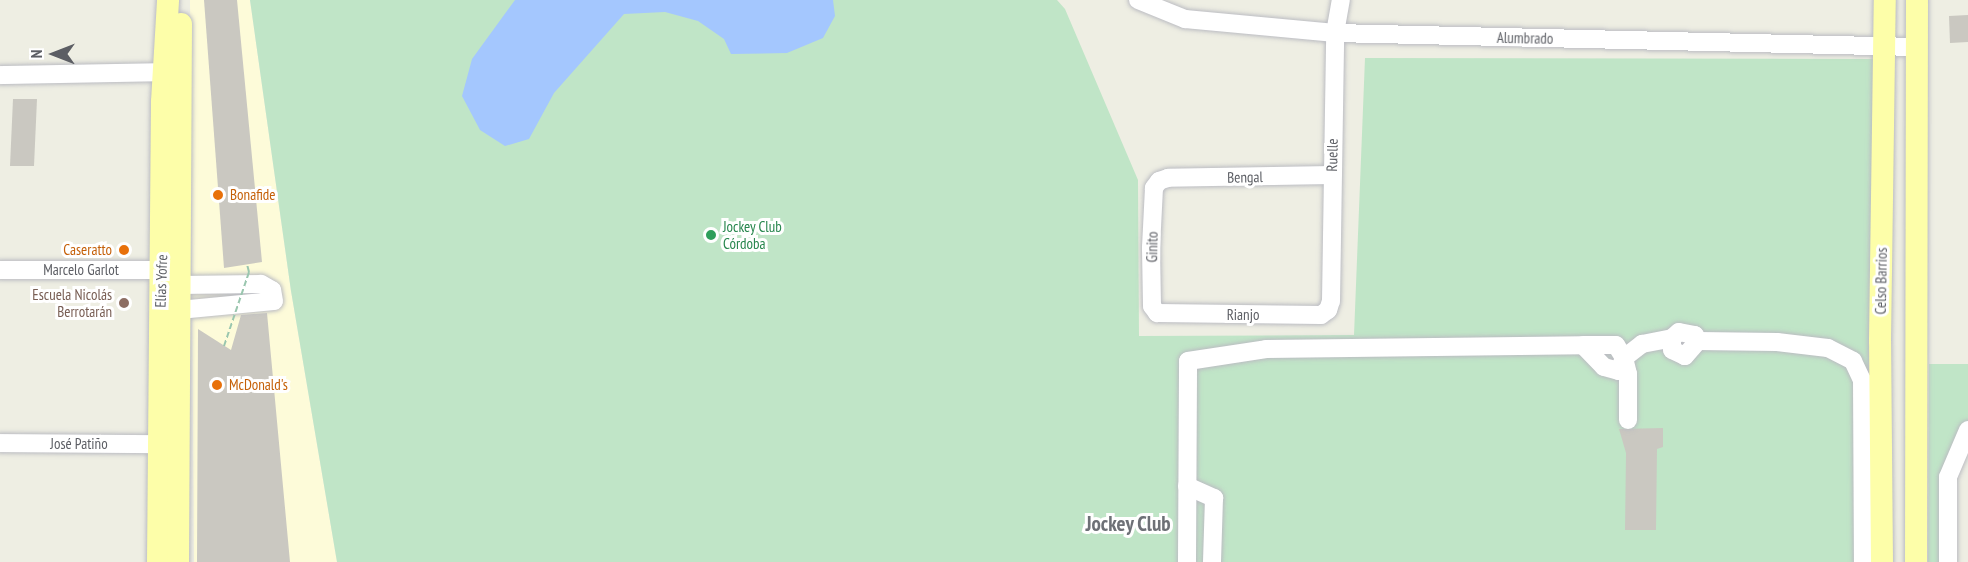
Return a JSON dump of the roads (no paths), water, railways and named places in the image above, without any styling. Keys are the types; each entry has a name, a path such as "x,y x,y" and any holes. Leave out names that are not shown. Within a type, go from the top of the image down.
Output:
{"main road":[{"name":"Elías Yofre","path":"168,0 179,285 178,562"},
{"name":"Elías Yofre","path":"158,562 161,270 172,72 181,0"},
{"name":"Celso Barrios","path":"1882,562 1880,341 1885,0"},
{"path":"1916,562 1917,0"},
{"path":"1880,341 1916,341"}],"street":[{"name":"Alumbrado","path":"1138,0 1185,19 1335,33 1917,47"},
{"name":"Ruelle","path":"1328,310 1335,33 1341,0"},
{"path":"0,75 172,72"},
{"name":"Bengal","path":"1159,181 1168,178 1332,175"},
{"name":"Ginito","path":"1157,313 1152,306 1151,248 1154,188 1159,181"},
{"name":"Marcelo Garlot","path":"0,270 161,270"},
{"path":"179,285 261,284 272,290 274,301 179,310"},
{"name":"Rianjo","path":"1157,313 1321,315 1328,310"},
{"path":"1187,562 1188,361 1266,349 1583,345 1604,367 1619,371 1624,358 1642,344 1672,338 1679,332 1695,335 1698,341 1777,342 1828,348 1853,361 1862,380 1863,562"},
{"path":"1624,358 1628,374 1628,420"},
{"path":"1948,562 1948,477 1968,430"},
{"name":"José Patiño","path":"0,443 158,444"},
{"path":"1187,486 1214,498 1212,562"}],"water":[{"path":"515,0 833,0 835,16 823,38 787,53 731,54 724,39 698,21 665,12 624,14 554,93 529,139 505,146 480,130 462,96 472,59"}],"place":[{"name":"Bonafide","path":"218,195"},
{"name":"Jockey Club Córdoba","path":"711,235"},
{"name":"Caseratto","path":"124,250"},
{"name":"Escuela Nicolás Berrotarán","path":"124,303"},
{"name":"McDonald's","path":"217,385"}],"district":[{"name":"Jockey Club","path":"1128,524"}]}
